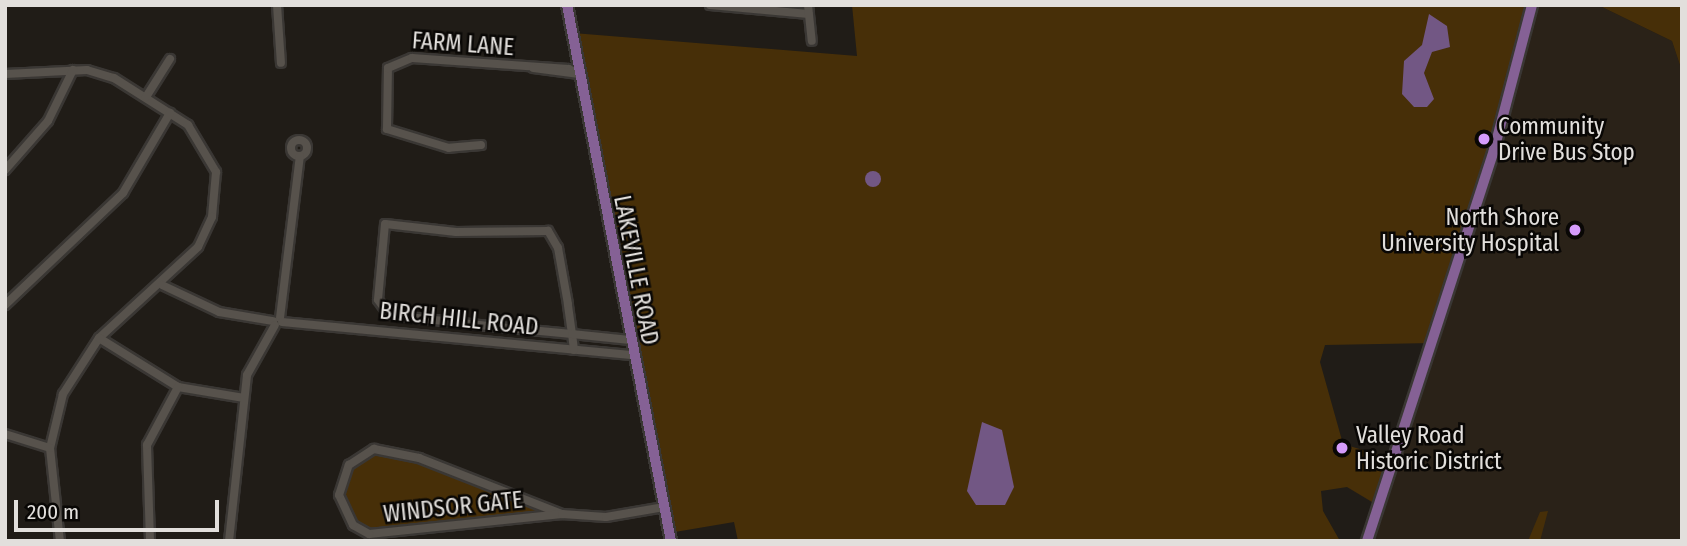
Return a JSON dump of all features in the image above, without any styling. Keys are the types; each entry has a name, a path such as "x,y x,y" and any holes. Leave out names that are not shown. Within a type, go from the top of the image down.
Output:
{"main road":[{"name":"LAKEVILLE ROAD","path":"568,5 630,340 671,541"},
{"path":"1367,541 1494,150 1532,5"}],"street":[{"path":"277,5 281,63"},
{"path":"710,5 808,10 812,41"},
{"name":"FARM LANE","path":"481,145 449,148 387,129 388,68 400,58 579,74"},
{"path":"146,97 170,59"},
{"path":"5,170 48,121 73,70"},
{"path":"5,74 73,70 108,75 170,113 208,149 216,182 204,237 162,285 99,338 66,387 50,448 60,541"},
{"path":"5,305 123,193 170,113"},
{"path":"229,541 244,398 254,355 278,321 300,156"},
{"path":"575,350 572,334 558,248 548,231 456,232 387,222 380,307 399,316 572,334 630,340"},
{"name":"BIRCH HILL ROAD","path":"162,285 219,312 278,321 633,355"},
{"path":"99,338 178,387 244,398"},
{"path":"150,541 147,445 168,401 178,387"},
{"path":"168,401 200,391"},
{"path":"5,434 50,448"},
{"name":"WINDSOR GATE","path":"562,514 390,449 361,454 340,485 346,515 376,536 562,514 616,516 664,507"}],"shaded area":[{"path":"852,5 1530,5 1433,343 1325,345 1320,362 1343,444 1389,458 1372,502 1347,487 1321,491 1323,511 1340,541 738,541 734,522 669,533 573,33 857,56"},
{"name":"North Shore University Hospital","path":"1530,5 1598,5 1672,41 1682,71 1682,541 1368,541"},
{"path":"1598,5 1682,5 1682,71 1672,41"},
{"path":"1429,14 1447,26 1450,47 1432,52 1424,73 1434,99 1427,107 1414,107 1402,94 1404,61 1422,45"},
{"path":"873,171 879,173 879,185 873,187 867,185 865,179 867,173"},
{"path":"982,422 1002,430 1014,487 1005,505 976,505 967,491"},
{"path":"382,448 562,514 376,536 353,525 340,485 349,465"},
{"path":"1548,511 1540,541 1528,541 1540,512"}],"place":[{"name":"Community Drive Bus Stop","path":"1484,139"},
{"name":"North Shore University Hospital","path":"1575,230"},
{"name":"Valley Road Historic District","path":"1342,448"}]}
